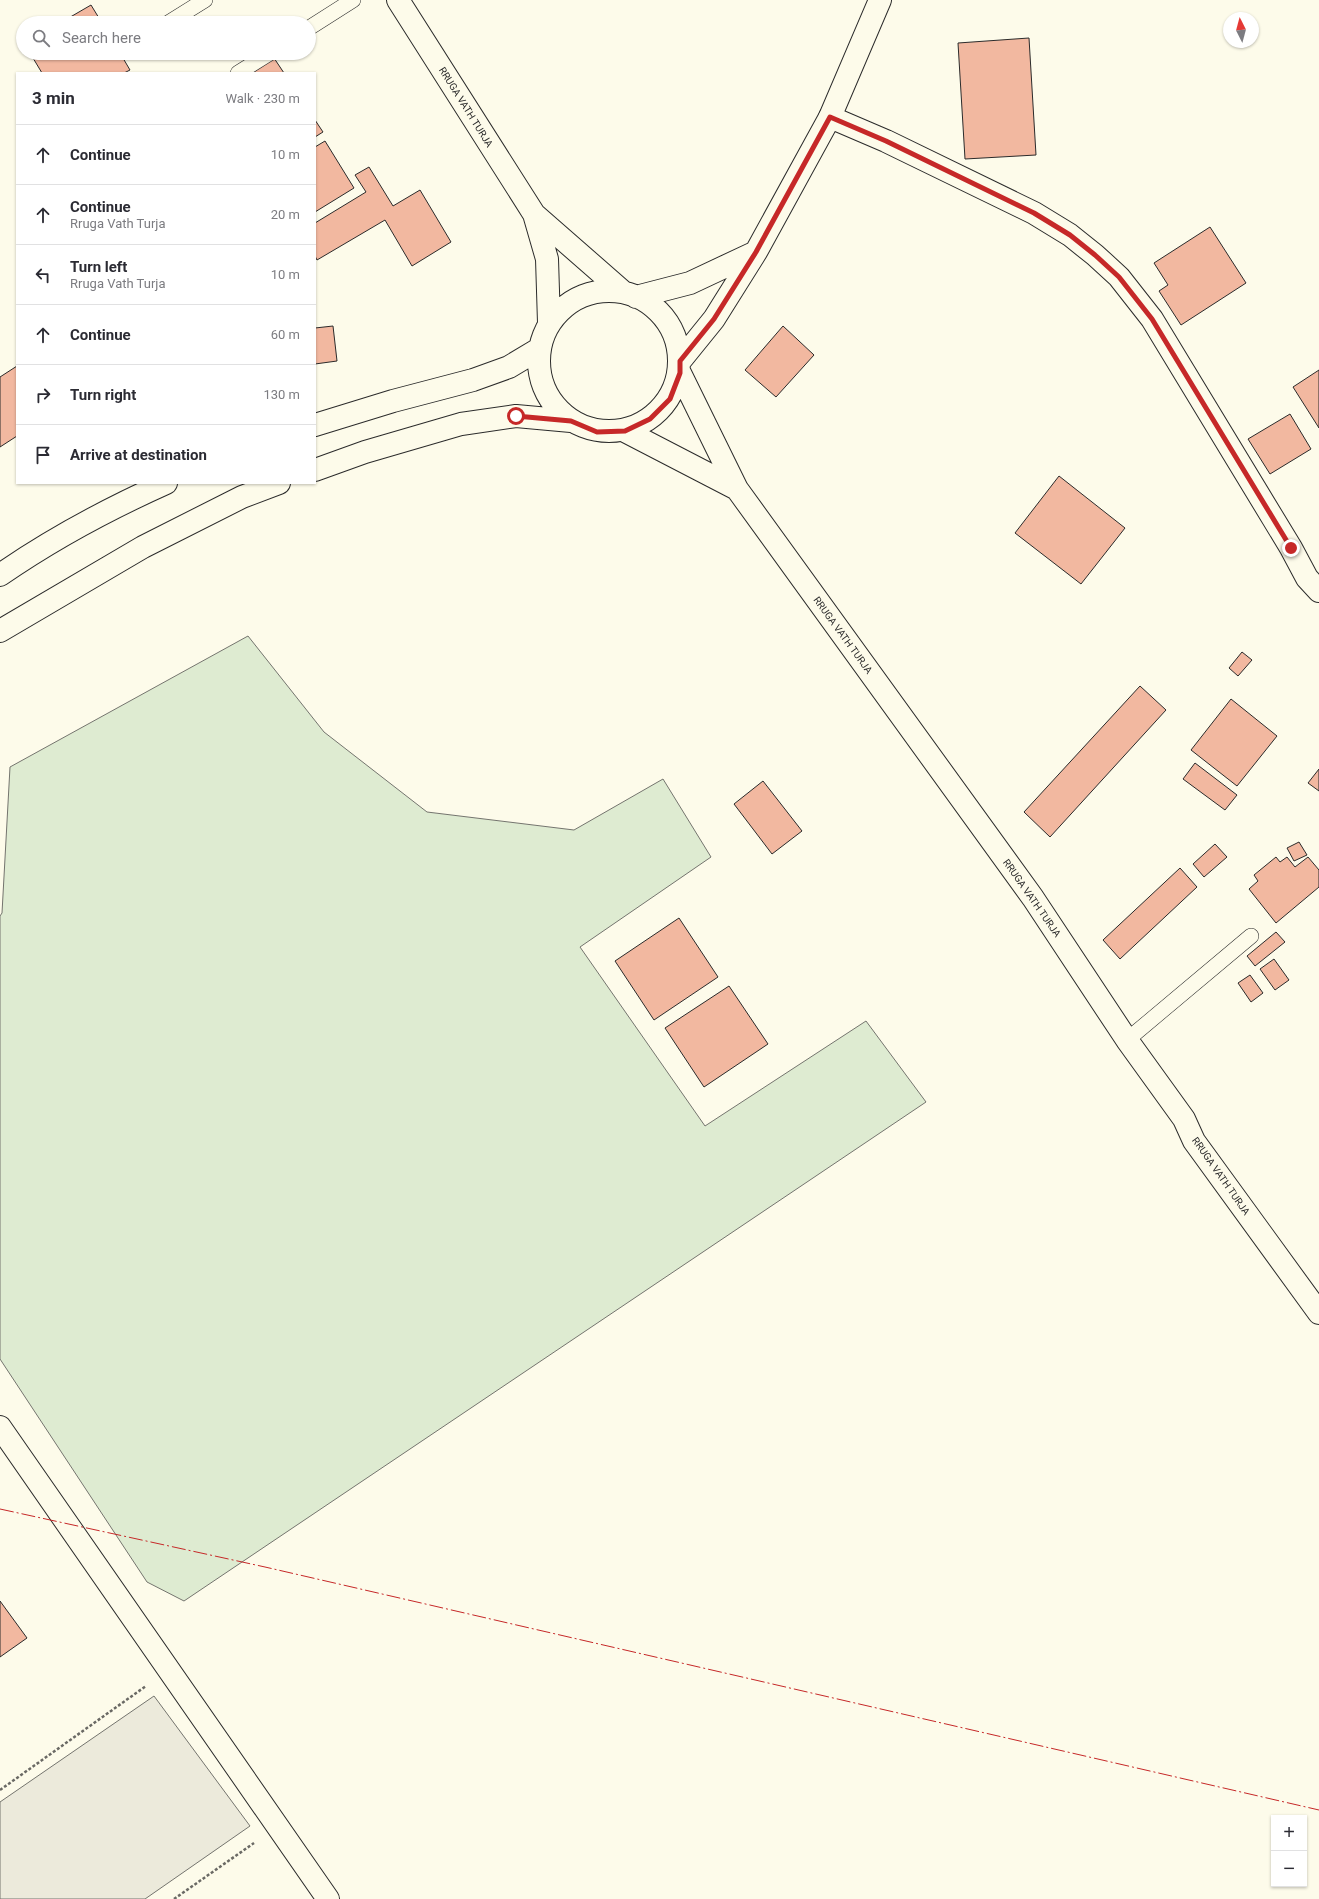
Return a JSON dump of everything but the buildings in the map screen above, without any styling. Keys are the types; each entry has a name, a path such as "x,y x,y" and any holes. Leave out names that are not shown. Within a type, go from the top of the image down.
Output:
{"street":[{"name":"RRUGA VATH TURJA","path":"398,0 534,214 547,259 549,323"},
{"path":"680,367 714,319 756,252 830,117 880,0"},
{"path":"830,117 886,141 1034,213 1070,235 1119,277 1152,319 1291,548 1307,578 1319,591"},
{"name":"RRUGA VATH TURJA","path":"534,214 629,294"},
{"path":"629,294 690,283 756,252"},
{"name":"RRUGA VATH TURJA","path":"594,292 629,294 648,301 668,320 679,346 680,367 670,399 650,419 625,431 597,432 571,421 551,402 540,376 539,349 549,323 568,303 594,292"},
{"path":"316,425 393,401 473,380 509,367 539,349"},
{"name":"RRUGA VATH TURJA","path":"680,367 737,489 1033,898 1127,1040 1184,1119 1194,1141 1319,1313"},
{"path":"316,470 365,452 461,424 516,416 571,421"},
{"name":"RRUGA VATH TURJA","path":"625,431 737,489"},
{"path":"0,575 36,550 125,502 164,484"},
{"path":"0,631 143,547 242,497 276,484"},
{"path":"0,1427 328,1899"}],"lane":[{"path":"179,16 204,0"},
{"path":"316,24 353,0"},
{"path":"240,72 259,60"},
{"path":"1127,1040 1251,936"}],"path":[{"path":"0,1790 169,1670"},
{"path":"174,1899 278,1827"}],"green space":[{"path":"248,636 324,732 427,812 574,830 663,779 711,857 580,947 705,1126 866,1021 926,1102 184,1601 147,1582 0,1359 0,916 2,913 10,767"}],"shaded area":[{"path":"154,1696 250,1826 145,1899 0,1899 0,1802"}],"power":[{"path":"0,1509 265,1567 1319,1810"}],"route":[{"path":"516,416 571,421 597,432 625,431 650,419 670,399 680,373 680,361 714,319 756,252 830,117 886,141 1034,213 1070,235 1119,277 1152,319 1291,548"}]}
